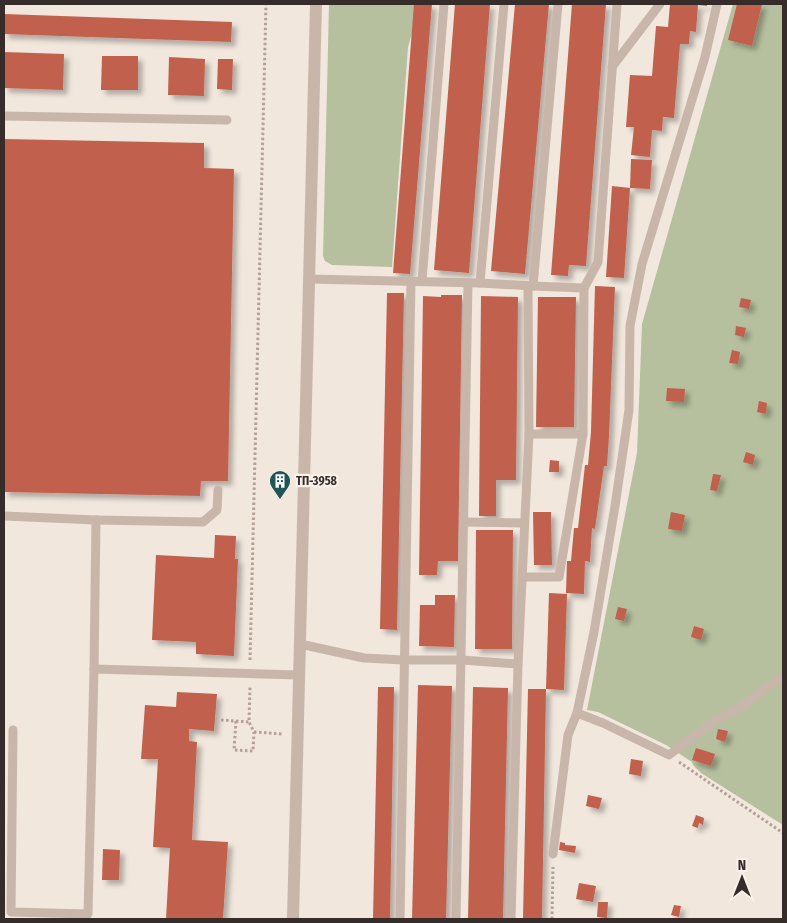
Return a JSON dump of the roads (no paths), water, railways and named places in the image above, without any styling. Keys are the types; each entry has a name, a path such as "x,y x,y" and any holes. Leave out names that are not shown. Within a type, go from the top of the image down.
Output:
{"street":[{"path":"293,919 316,4"}],"lane":[{"path":"422,281 444,4"},
{"path":"480,283 504,4"},
{"path":"511,919 518,664 529,434 530,286 558,4"},
{"path":"522,577 559,577 583,434 584,288 598,262 617,4"},
{"path":"612,67 660,4"},
{"path":"553,854 568,735 578,713 600,603 628,419 630,326 642,264 705,57 717,4"},
{"path":"4,116 227,120"},
{"path":"309,279 468,282 584,288"},
{"path":"400,919 411,281"},
{"path":"456,919 468,282"},
{"path":"529,434 583,434"},
{"path":"4,516 202,522 217,510 218,490"},
{"path":"13,730 11,912 88,914 96,520"},
{"path":"464,522 524,523"},
{"path":"300,644 364,658 462,660 518,664"},
{"path":"94,669 299,675"},
{"path":"578,713 669,755 716,720 745,704 770,684 783,678"}],"place":[{"name":"ТП-3958","path":"280,500"}]}
